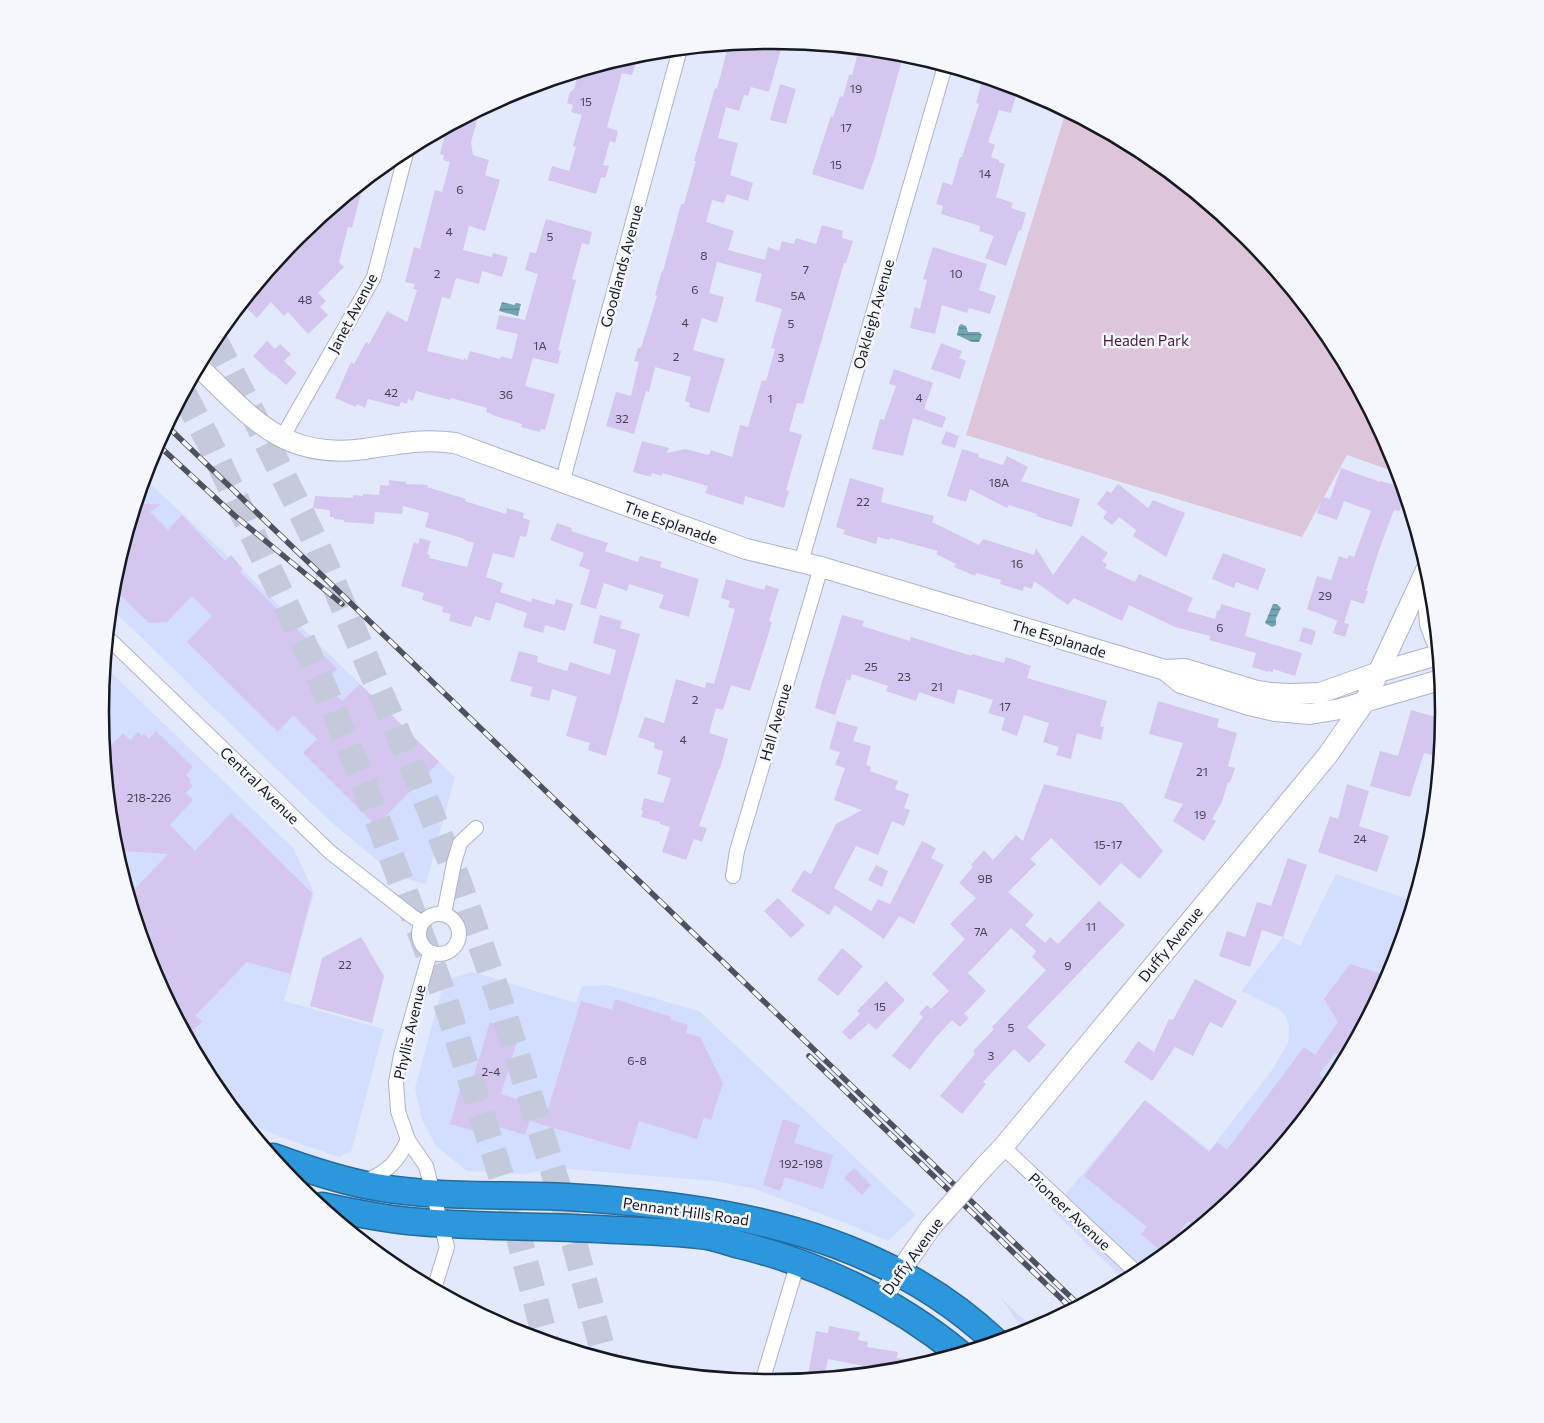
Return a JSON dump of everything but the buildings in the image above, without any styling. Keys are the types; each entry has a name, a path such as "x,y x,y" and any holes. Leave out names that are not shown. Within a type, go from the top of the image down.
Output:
{"highway":[{"name":"Pennant Hills Road","path":"287,1162 375,1187 433,1194 567,1198 656,1204 756,1220 811,1235 851,1250 899,1273 951,1306 990,1337"},
{"name":"Pennant Hills Road","path":"333,1208 379,1218 441,1223 650,1231 707,1236 756,1248 837,1278 904,1314 953,1349"}],"main road":[{"name":"The Esplanade","path":"203,372 254,420 267,430 298,445 345,451 420,440 455,443 746,549 801,562 1165,670 1185,669 1265,692 1290,694 1320,693 1379,672 1432,657"},
{"name":"Duffy Avenue","path":"880,1300 931,1227 1003,1147 1327,756 1364,703 1421,579"},
{"name":"The Esplanade","path":"1165,670 1181,683 1249,705 1275,711 1310,714 1364,703 1434,682"},
{"path":"1379,672 1434,682"},
{"path":"1320,693 1335,699 1364,703"}],"street":[{"name":"Goodlands Avenue","path":"562,483 678,55"},
{"name":"Oakleigh Avenue","path":"801,562 944,71"},
{"name":"Janet Avenue","path":"282,438 374,277 403,161"},
{"name":"Hall Avenue","path":"732,876 821,568"},
{"name":"Central Avenue","path":"113,643 330,852 422,922"},
{"path":"444,914 460,842 476,828"},
{"path":"432,914 444,914 455,920 459,939 452,950 447,953 436,954 425,949 418,933 422,922 432,914"},
{"name":"Phyllis Avenue","path":"430,952 401,1054 396,1082 398,1111 408,1140 426,1166 433,1194"},
{"path":"354,1182 363,1182 389,1168 401,1154 408,1140"},
{"name":"Pioneer Avenue","path":"1003,1147 1132,1268"},
{"path":"433,1194 447,1247 436,1282"},
{"path":"764,1374 798,1262"}],"shaded area":[{"path":"502,302 514,305 516,303 521,304 518,316 499,311"},
{"path":"961,324 966,326 968,332 979,332 982,335 979,342 972,342 957,335"},
{"path":"150,483 243,570 455,777 426,884 396,876 331,822 117,614 132,540"},
{"path":"1273,604 1277,604 1281,608 1276,618 1276,625 1272,627 1265,623"},
{"path":"111,673 294,849 314,893 284,1001 384,1029 351,1152 339,1157 256,1126 221,1080 198,1043 178,1005 144,925 122,841 115,798 109,712"},
{"path":"1336,874 1407,899 1408,897 1400,925 1366,1005 1346,1043 1298,1115 1241,1180 1209,1210 1140,1263 1119,1275 1052,1210 1145,1100 1210,1150 1272,1070 1288,1043 1289,1028 1286,1016 1279,1009 1241,991 1283,937 1300,946"},
{"path":"472,972 576,1003 582,986 608,985 699,1011 916,1215 888,1241 752,1188 714,1181 555,1168 524,1174 467,1171 436,1146 422,1120 415,1088 444,981"},
{"path":"1000,1297 1028,1323 1021,1326"}],"green space":[{"name":"Headen Park","path":"1064,117 1140,160 1209,213 1241,243 1298,308 1323,343 1346,380 1366,418 1389,470 1347,455 1302,537 966,435"}],"tunnel":[{"path":"218,347 317,545 412,766 458,880 498,994 566,1212 603,1353"},
{"path":"187,400 211,446 288,609 327,694 364,784 442,990 511,1207 544,1334"}],"railway":[{"path":"172,431 1075,1301"},
{"path":"164,450 234,515 342,604"},
{"path":"809,1056 1067,1305"}]}
